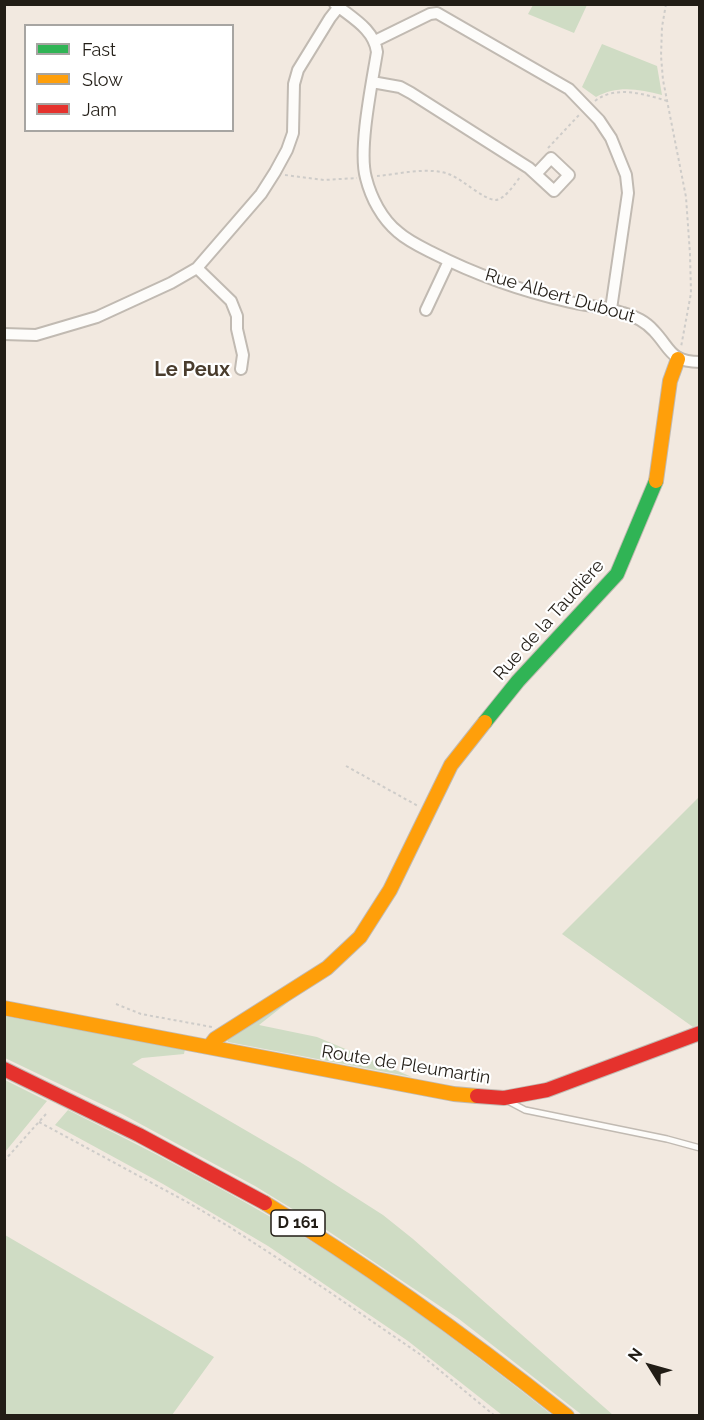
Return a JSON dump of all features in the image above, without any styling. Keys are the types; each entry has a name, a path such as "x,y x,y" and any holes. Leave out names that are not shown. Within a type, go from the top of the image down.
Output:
{"main road":[{"name":"Rue de la Taudière","path":"209,1047 215,1039 327,968 349,949 370,924 385,899 452,765 518,681 617,574 656,483 670,381 678,359"},
{"name":"Route de Pleumartin","path":"4,1008 427,1090 476,1097 504,1098 547,1090 699,1033"},
{"name":"D 161","path":"4,1069 158,1144 307,1228 444,1320 567,1416"}],"street":[{"path":"4,334 36,335 98,317 171,283 197,268 261,194 287,150 293,133 294,84 298,69 338,6 370,33 375,41 430,14 437,13 558,81 588,107 611,138 626,175 628,193 626,215 611,309"},
{"name":"Rue Albert Dubout","path":"375,41 377,52 364,152 365,177 382,216 398,232 417,245 498,282 611,309 642,320 656,332 668,352 678,359"},
{"path":"372,82 400,87 532,171"},
{"path":"426,310 449,261"},
{"path":"197,268 231,301 237,316 237,329 243,355 241,369"},
{"path":"678,359 699,362"}],"lane":[{"path":"504,1098 525,1110 668,1139 699,1148"}],"path":[{"path":"666,4 661,56 667,101 686,197 690,254 691,292 678,359"},
{"path":"275,172 290,177 324,180 438,171 454,176 491,199 497,200 532,171 598,98 617,92 652,96 667,101"},
{"path":"346,766 428,812"},
{"path":"116,1004 141,1014 205,1025 226,1032"},
{"path":"4,1161 46,1114"},
{"path":"39,1122 187,1202 248,1239 421,1355 495,1416"}],"green space":[{"path":"533,4 587,5 574,33 528,14"},
{"path":"602,44 657,66 662,95 628,89 604,93 596,97 582,87"},
{"path":"699,797 700,1024 693,1027 562,934"},
{"path":"292,999 259,1025 317,1037 412,1077 228,1042 227,1039"},
{"path":"4,1016 185,1049 184,1054 142,1058 132,1064 300,1162 383,1215 613,1415 582,1415 459,1319 325,1229 255,1186 122,1114 5,1058"},
{"path":"5,1080 47,1101 5,1152"},
{"path":"68,1110 215,1186 301,1235 429,1321 552,1415 502,1415 408,1341 268,1246 163,1184 55,1125"},
{"path":"5,1235 214,1357 172,1415 5,1415"}],"traffic: fast":[{"path":"485,722 518,681 617,574 656,481"}],"traffic: slow":[{"path":"656,481 670,381 678,359"},
{"path":"209,1047 215,1039 327,968 360,937 390,890 451,765 485,722"},
{"path":"4,1008 454,1094 477,1096"},
{"path":"265,1203 343,1252 419,1305 567,1416"}],"traffic: jam":[{"path":"477,1096 504,1098 547,1090 700,1033"},
{"path":"4,1069 139,1135 265,1203"}],"district":[{"name":"Le Peux","path":"192,370"}]}
